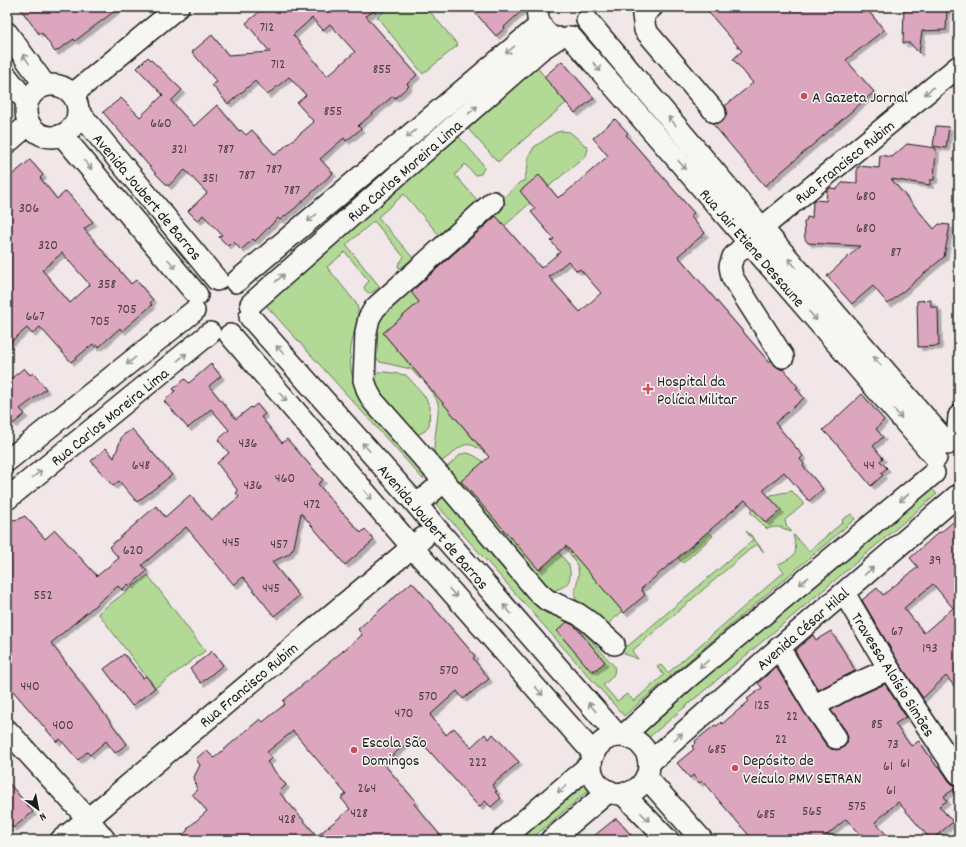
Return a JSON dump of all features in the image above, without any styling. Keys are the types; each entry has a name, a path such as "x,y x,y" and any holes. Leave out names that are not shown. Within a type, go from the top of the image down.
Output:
{"street":[{"path":"76,103 178,7"},
{"path":"652,7 643,15 645,30 715,112"},
{"name":"Rua Carlos Moreira Lima","path":"250,310 540,50 580,32 587,13"},
{"name":"Rua Jair Etiene Dessaune","path":"587,13 755,234"},
{"name":"Rua Carlos Moreira Lima","path":"227,281 539,16"},
{"name":"Rua Jair Etiene Dessaune","path":"539,16 546,32 565,38 755,234 947,451 937,480 943,490 958,496"},
{"path":"7,33 45,85"},
{"name":"Rua Francisco Rubim","path":"783,357 732,277 730,266 733,257 755,234 959,66"},
{"path":"7,77 27,102"},
{"path":"56,84 65,88 76,103 78,119 74,126 62,135 53,138 43,136 35,131 29,124 26,113 27,102 31,94 45,85 56,84"},
{"name":"Avenida Joubert de Barros","path":"76,103 227,281"},
{"path":"7,144 29,124"},
{"name":"Avenida Joubert de Barros","path":"62,135 196,303"},
{"path":"493,202 375,308 369,318 366,332 364,380 373,401 444,481 538,592 547,600 578,614 614,644"},
{"path":"227,281 246,291 250,310 242,328 220,334 199,324 196,303 202,288 209,282 227,281"},
{"name":"Rua Carlos Moreira Lima","path":"7,461 87,397 196,303"},
{"name":"Avenida Joubert de Barros","path":"250,310 418,505 436,528 621,736"},
{"name":"Avenida Joubert de Barros","path":"220,334 412,547 593,759"},
{"name":"Rua Carlos Moreira Lima","path":"7,499 106,418 220,334"},
{"path":"87,397 106,418"},
{"path":"947,451 959,416"},
{"name":"Avenida César Hilal","path":"621,736 947,451"},
{"path":"418,505 444,481"},
{"name":"Avenida César Hilal","path":"647,770 779,648 958,496"},
{"name":"Rua Francisco Rubim","path":"61,840 436,528"},
{"name":"Travessa Aloísio Simões","path":"844,593 889,669 959,774"},
{"path":"779,648 814,706 836,738"},
{"path":"814,706 846,688 889,669"},
{"path":"7,730 88,819 105,840"},
{"path":"502,840 593,759 603,742 608,739 621,736 633,739 641,745 647,753 647,770 641,784 634,790 616,792 551,840"},
{"path":"593,759 594,775 600,785 616,792 668,840"},
{"path":"647,770 702,840"}],"green space":[{"path":"390,7 426,7 458,45 423,74 377,17"},
{"path":"536,66 566,103 498,162 468,129"},
{"path":"561,131 570,132 587,147 588,149 586,156 549,186 384,334 421,378 420,379 411,369 380,362 372,353 372,324 520,182 524,181 528,166 528,158 534,147 555,133"},
{"path":"459,137 482,163 484,168 481,174 475,175 465,164 455,175 478,201 439,235 404,194 378,217 413,258 399,268 398,265 404,257 374,221 346,245 380,287 373,292 369,293 365,290 364,287 369,281 345,252 327,267 356,303 358,311 350,356 352,375 356,387 425,474 423,479 263,302"},
{"path":"377,372 406,375 424,395 430,407 429,425 425,431 415,436 407,434 371,379"},
{"path":"429,386 485,453 472,445 466,445 462,446 442,461 439,461 435,457 434,448 438,403 428,387"},
{"path":"468,453 484,462 569,565 570,577 567,584 549,592 446,468 461,454"},
{"path":"928,485 937,494 647,739 639,729"},
{"path":"792,491 804,504 785,520 786,525 791,531 790,532 778,527 767,529 750,512 771,495"},
{"path":"439,492 538,607 547,614 570,617 614,666 615,669 613,675 603,685 617,701 627,694 634,701 664,675 657,667 661,665 668,673 784,572 778,565 792,557 795,552 796,548 793,535 809,551 843,522 842,520 851,514 855,519 624,716 429,496"},
{"path":"708,531 713,536 683,563 678,558"},
{"path":"746,531 752,536 764,552 756,544 632,651 638,659 625,654 621,646 621,640 628,646 753,540"},
{"path":"567,546 623,611 600,631 582,610 576,600 575,591 579,574 573,558 565,548"},
{"path":"148,575 205,651 155,688 98,613"},
{"path":"582,778 590,789 530,840 509,840"}],"building":[{"path":"19,7 120,7 75,41 74,39 55,52 42,33 39,34"},
{"path":"265,7 381,7 366,16 417,75 407,84 409,86 395,98 393,96 358,126 361,129 346,141 344,138 320,159 333,173 294,209 280,220 278,218 255,241 253,239 241,250 233,241 228,246 219,237 222,235 203,215 198,221 188,211 207,193 185,170 168,186 103,112 121,98 140,117 163,95 137,68 148,57 182,90 171,101 194,126 217,105 239,131 241,130 246,135 252,130 275,155 314,122 297,103 306,95 289,77 267,95 255,81 228,104 212,85 217,82 192,52 212,35 228,55 270,52 246,23","holes":["312,18 323,30 330,24 355,52 327,76 293,35"]},
{"path":"470,7 526,7 496,36"},
{"name":"A Gazeta Jornal","path":"704,7 865,7 884,30 846,60 874,92 765,186 712,123 718,124 723,121 727,110 725,106 753,83 733,59 742,51"},
{"path":"904,7 947,7 946,30 922,31 919,53 910,43 903,43"},
{"path":"562,61 594,98 575,113 544,77"},
{"name":"Hospital da Polícia Militar","path":"615,119 628,133 626,135 694,213 690,216 705,233 678,256 769,362 771,360 777,367 782,370 783,369 798,387 796,388 804,398 775,423 803,456 800,459 804,464 803,466 823,489 809,501 784,472 763,490 781,510 766,523 745,500 641,589 645,595 624,613 566,546 539,570 461,481 489,457 383,333 419,302 411,292 496,216 541,268 560,252 551,241 554,239 531,212 535,209 520,191 539,175 558,198 561,195 562,196 608,156 593,138","holes":["568,261 577,271 580,269 601,293 580,312 549,277"]},
{"path":"936,126 949,127 946,148 933,146"},
{"path":"907,144 936,148 934,180 930,180 930,185 891,179 934,229 939,224 950,225 944,257 888,304 873,286 852,304 827,276 860,246 808,243 805,239 804,222 806,221 807,217 812,218 813,201 826,201 827,190 830,188 837,189 843,182 857,183 857,167 879,168 880,155 892,157"},
{"path":"30,160 43,175 40,178 57,199 66,191 93,222 84,229 131,284 136,280 153,300 150,303 152,305 122,331 120,328 99,347 98,345 95,347 93,344 71,362 40,327 32,334 27,328 7,345 7,179","holes":["62,253 90,285 70,303 42,270"]},
{"path":"931,300 931,307 938,307 939,346 918,347 917,301"},
{"path":"211,364 221,376 209,386 236,419 257,404 265,414 261,417 282,443 287,439 323,480 318,484 343,514 361,533 365,529 374,540 345,565 301,513 294,547 289,554 272,562 299,596 274,616 243,577 234,585 186,527 142,565 147,571 130,586 128,584 122,590 118,586 51,643 127,744 115,753 106,741 90,755 87,752 78,760 60,739 57,742 7,684 7,521 19,519 25,516 45,539 55,530 97,576 119,558 109,547 156,506 165,517 190,495 211,520 239,497 236,493 238,491 217,463 229,453 218,440 229,430 211,409 188,428 164,401 175,391 173,389 185,379 189,383"},
{"path":"24,368 30,375 33,373 46,389 20,409 25,414 13,424 8,418 7,419 7,382"},
{"path":"862,394 884,420 876,429 883,437 873,446 883,458 880,461 887,468 881,473 883,475 871,486 835,442 823,430"},
{"path":"132,429 172,475 137,502 119,481 113,486 91,461 106,448 114,458 122,436"},
{"path":"959,517 959,692 946,676 923,698 899,663 862,600 877,588 883,595 918,567 910,558 939,532 940,533","holes":["933,584 953,608 924,633 904,608"]},
{"path":"412,582 475,656 473,658 489,679 463,699 457,691 430,715 446,735 454,728 471,747 485,734 489,739 493,734 519,762 492,785 497,791 495,792 501,798 491,807 485,801 479,807 416,736 383,763 416,802 414,804 444,840 177,840 207,811 192,794 197,791 194,777 200,765 196,759 206,750 214,758 260,719 263,722 285,704 283,701 362,635 358,629","holes":["293,731 346,794 341,798 350,809 317,836 279,792 286,785 267,762 272,758 267,752"]},
{"path":"567,622 575,626 605,662 594,671 593,669 591,671 557,631"},
{"path":"831,631 855,671 818,690 795,651 813,635 816,640"},
{"path":"212,651 223,665 201,683 190,669"},
{"path":"124,654 143,678 146,676 155,688 132,706 104,669"},
{"path":"776,667 826,745 831,749 837,750 843,748 847,743 848,737 846,731 831,710 885,684 906,717 895,724 911,746 919,741 949,781 953,785 959,786 944,796 947,801 939,806 953,822 931,840 898,802 875,822 891,840 867,840 862,834 860,835 846,819 821,840 753,840 702,781 699,783 693,775 690,778 677,763 694,749 692,747 696,743 695,741 715,725 717,726 721,722 722,724 749,701 747,699 762,688 758,683"},
{"path":"7,781 33,812 13,828 7,820"},
{"path":"617,819 631,835 623,840 589,840"}],"place":[{"name":"A Gazeta Jornal","path":"804,96"},
{"name":"Hospital da Polícia Militar","path":"648,389"},
{"name":"Escola São Domingos","path":"354,750"},
{"name":"Depósito de Veículo PMV SETRAN","path":"735,768"}]}
